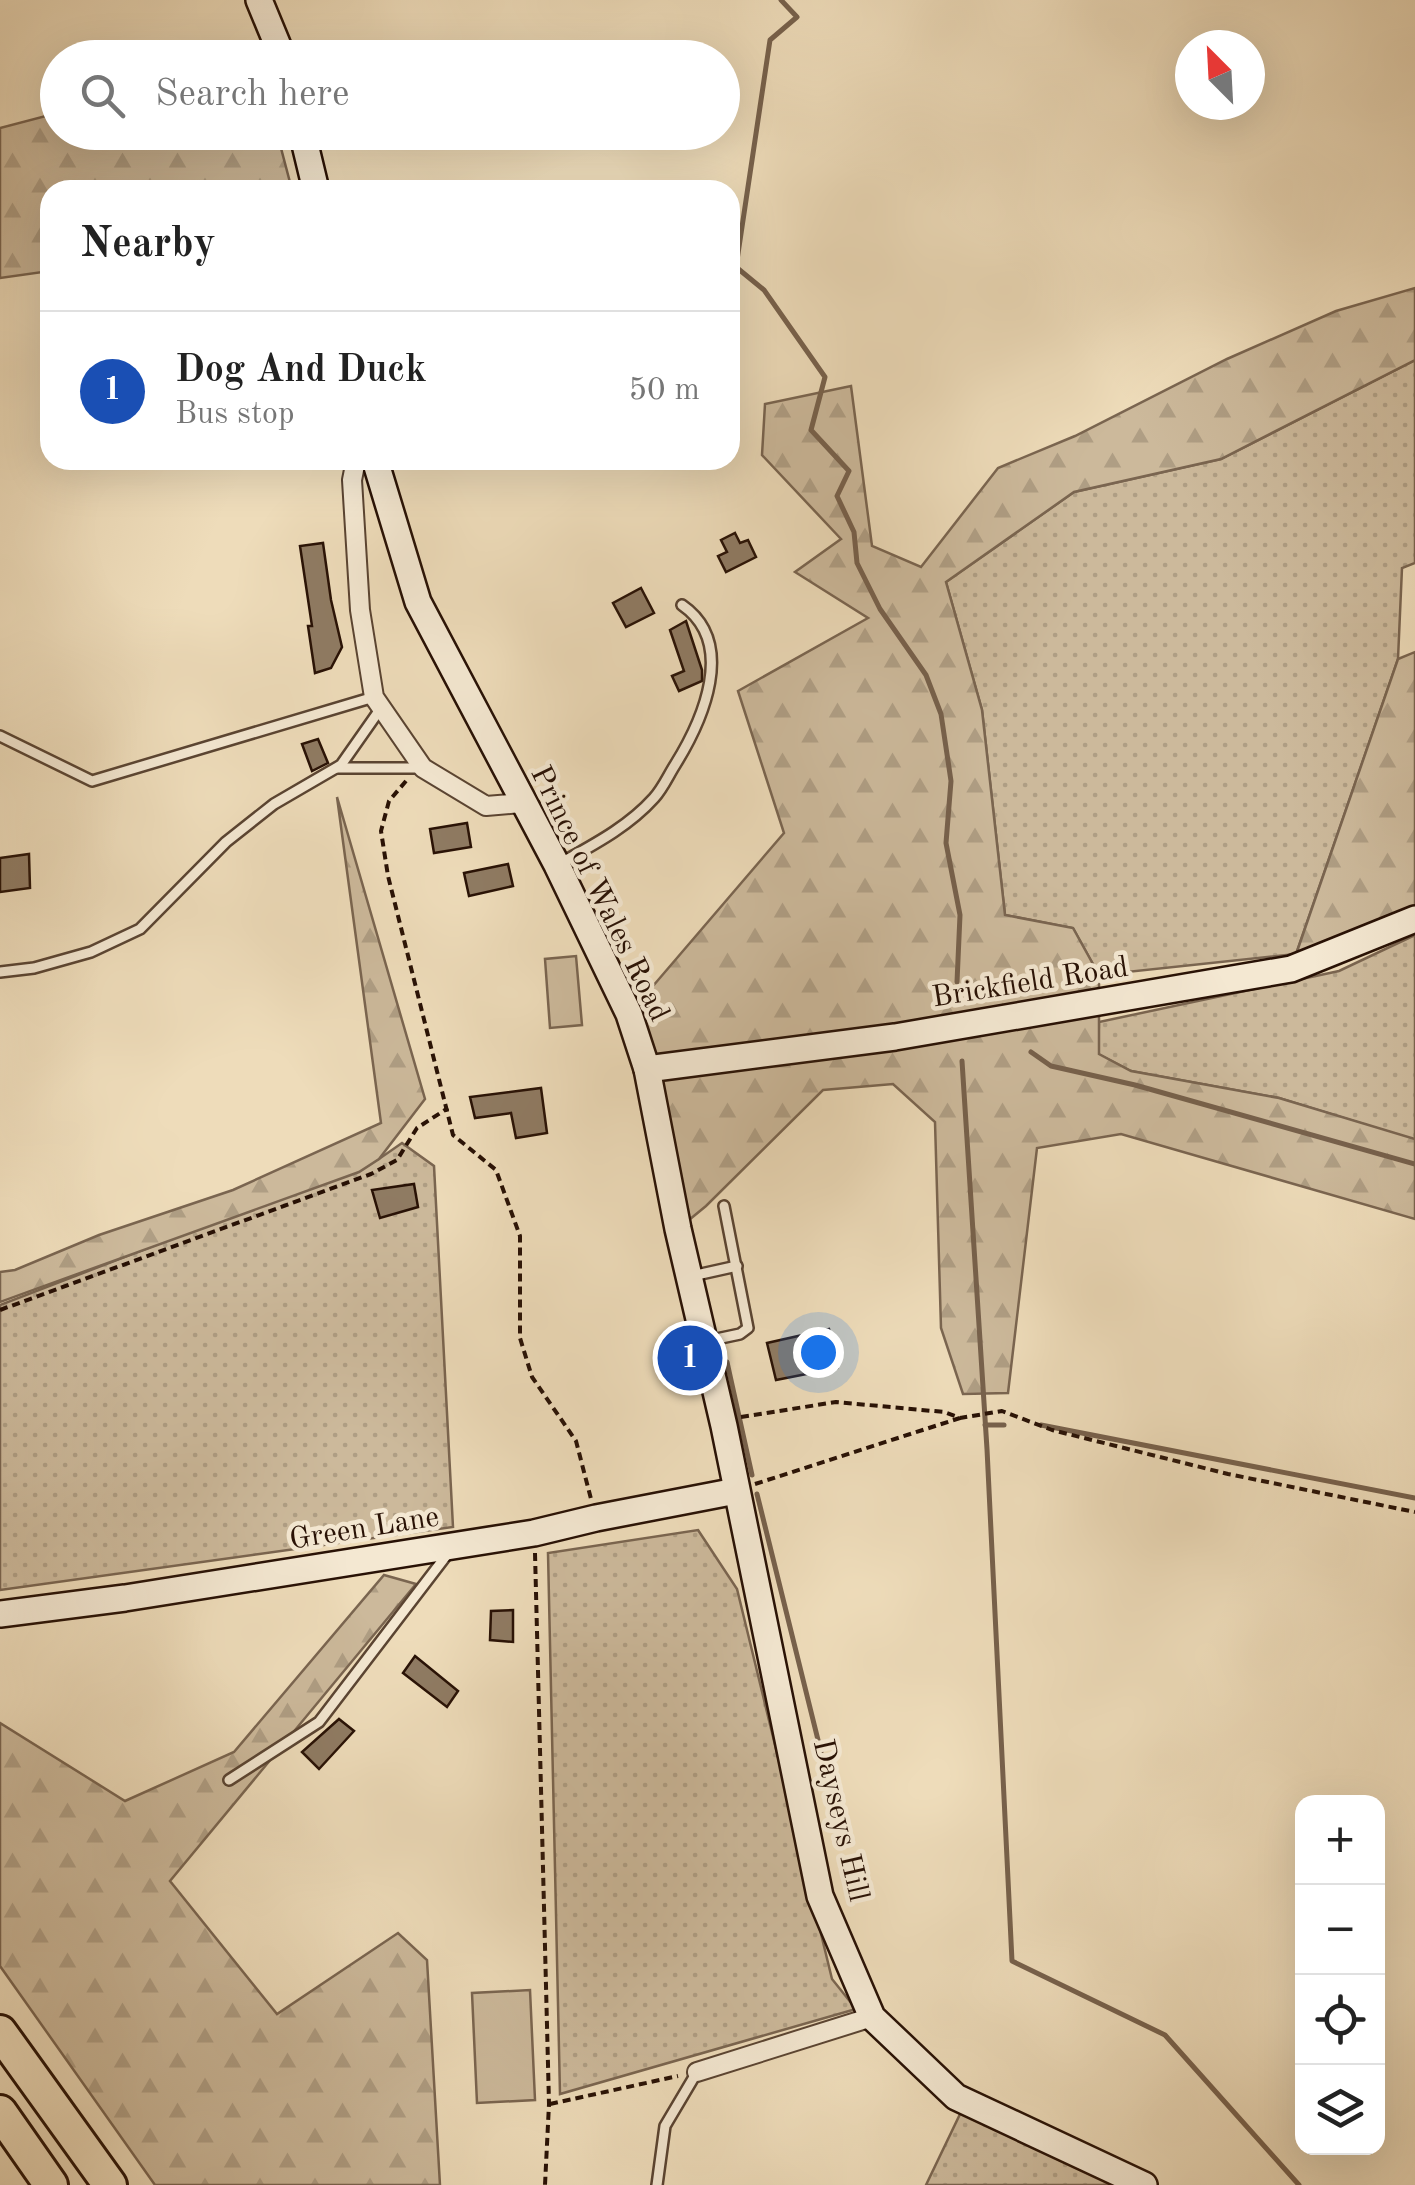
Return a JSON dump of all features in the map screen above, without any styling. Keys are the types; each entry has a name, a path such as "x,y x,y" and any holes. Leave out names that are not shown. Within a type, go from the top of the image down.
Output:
{"highway":[{"path":"0,2032 110,2185"},
{"path":"0,2112 52,2185"}],"street":[{"path":"259,0 275,40"},
{"path":"306,150 314,180"},
{"path":"354,470 360,610 378,702 423,768 486,806 522,803"},
{"name":"Prince of Wales Road","path":"378,470 418,602 557,865 629,1014 647,1070 736,1490"},
{"name":"Brickfield Road","path":"647,1070 895,1036 1291,970 1415,919"},
{"name":"Green Lane","path":"0,1614 534,1533 736,1490"},
{"name":"Dayseys Hill","path":"736,1490 820,1896 872,2017 956,2097 1144,2185"},
{"path":"697,2072 872,2017"}],"lane":[{"path":"557,865 623,827 652,800 690,743 712,684 704,628 682,604"},
{"path":"0,736 92,782 378,702"},
{"path":"0,972 34,968 91,952 140,929 226,842 274,804 337,768 350,756 378,702"},
{"path":"337,768 423,768"},
{"path":"704,1342 740,1334 748,1328 724,1206"},
{"path":"689,1277 737,1266"},
{"path":"228,1780 318,1722 454,1546"},
{"path":"657,2185 665,2126 697,2072"}],"path":[{"path":"423,768 412,774 389,802 381,831 388,876 453,1135 496,1170 520,1236 520,1338 532,1377 576,1442 596,1518"},
{"path":"0,1310 371,1174 397,1160 417,1128 448,1108"},
{"path":"743,1415 836,1402 944,1412 960,1418"},
{"path":"736,1490 960,1418 1002,1411 1052,1430 1228,1474 1415,1512"},
{"path":"534,1533 549,2104 546,2185"},
{"path":"549,2104 697,2072"}],"green space":[{"path":"40,117 40,150 281,150 289,180 40,180 40,272 0,278 0,128"},
{"path":"1415,288 1415,360 1221,459 1074,492 946,582 982,710 1005,915 1073,928 1099,975 1099,1054 1131,1071 1279,1098 1415,1139 1415,1219 1121,1134 1037,1148 1008,1393 963,1394 941,1328 935,1122 893,1084 823,1090 678,1229 629,1014 784,833 738,691 868,618 795,572 841,539 762,455 765,404 851,386 872,546 921,567 998,468 1075,436 1227,359 1336,311"},
{"path":"1415,360 1415,563 1402,568 1398,659 1296,954 1099,975 1073,928 1005,915 982,710 946,582 1074,492 1221,459"},
{"path":"1415,652 1415,919 1291,969 1398,659"},
{"path":"337,797 425,1099 379,1159 359,1172 0,1302 0,1272 15,1270 99,1235 233,1190 381,1123"},
{"path":"1415,935 1415,1140 1279,1098 1131,1071 1098,1054 1099,1022 1339,971"},
{"path":"576,956 582,1025 550,1028 545,959"},
{"path":"402,1143 434,1166 453,1527 0,1590 0,1305 379,1159"},
{"path":"698,1530 737,1589 832,1979 856,2009 560,2094 548,1553"},
{"path":"384,1575 416,1584 170,1881 277,2014 398,1933 427,1960 440,2185 155,2185 0,1966 0,1723 125,1801 234,1752"},
{"path":"530,1990 535,2100 477,2103 472,1993"},
{"path":"962,2110 1115,2185 926,2185"}],"building":[{"path":"735,533 740,543 748,540 756,557 726,572 718,556 727,552 721,540"},
{"path":"323,543 342,647 331,668 315,673 300,546"},
{"path":"641,588 654,613 626,627 613,603"},
{"path":"686,621 702,681 679,691 672,676 684,671 670,630"},
{"path":"318,739 328,763 312,771 302,744"},
{"path":"467,823 471,847 434,853 430,829"},
{"path":"29,854 30,888 0,892 0,858"},
{"path":"508,864 513,886 469,896 464,873"},
{"path":"541,1088 547,1133 516,1138 511,1113 475,1118 470,1097"},
{"path":"414,1184 418,1207 380,1218 372,1190"},
{"path":"829,1329 837,1368 776,1380 767,1343"},
{"path":"513,1610 513,1642 490,1640 491,1611"},
{"path":"415,1656 458,1691 447,1707 403,1673"},
{"path":"339,1719 354,1731 319,1769 302,1752"}],"waterway":[{"path":"740,240 770,40 797,17 781,0"},
{"path":"740,270 764,290 825,377 811,430 849,471 837,496 854,532 857,563 880,609 926,675 941,714 951,781 946,843 960,915 957,982"},
{"path":"1031,1052 1051,1066 1135,1085 1415,1164"},
{"path":"962,1061 987,1449 1012,1961 1165,2035 1299,2185"},
{"path":"727,1362 752,1475"},
{"path":"985,1425 1004,1425"},
{"path":"1041,1425 1415,1498"},
{"path":"757,1494 821,1752"}],"place":[{"name":"Dog And Duck","path":"690,1358"}]}
